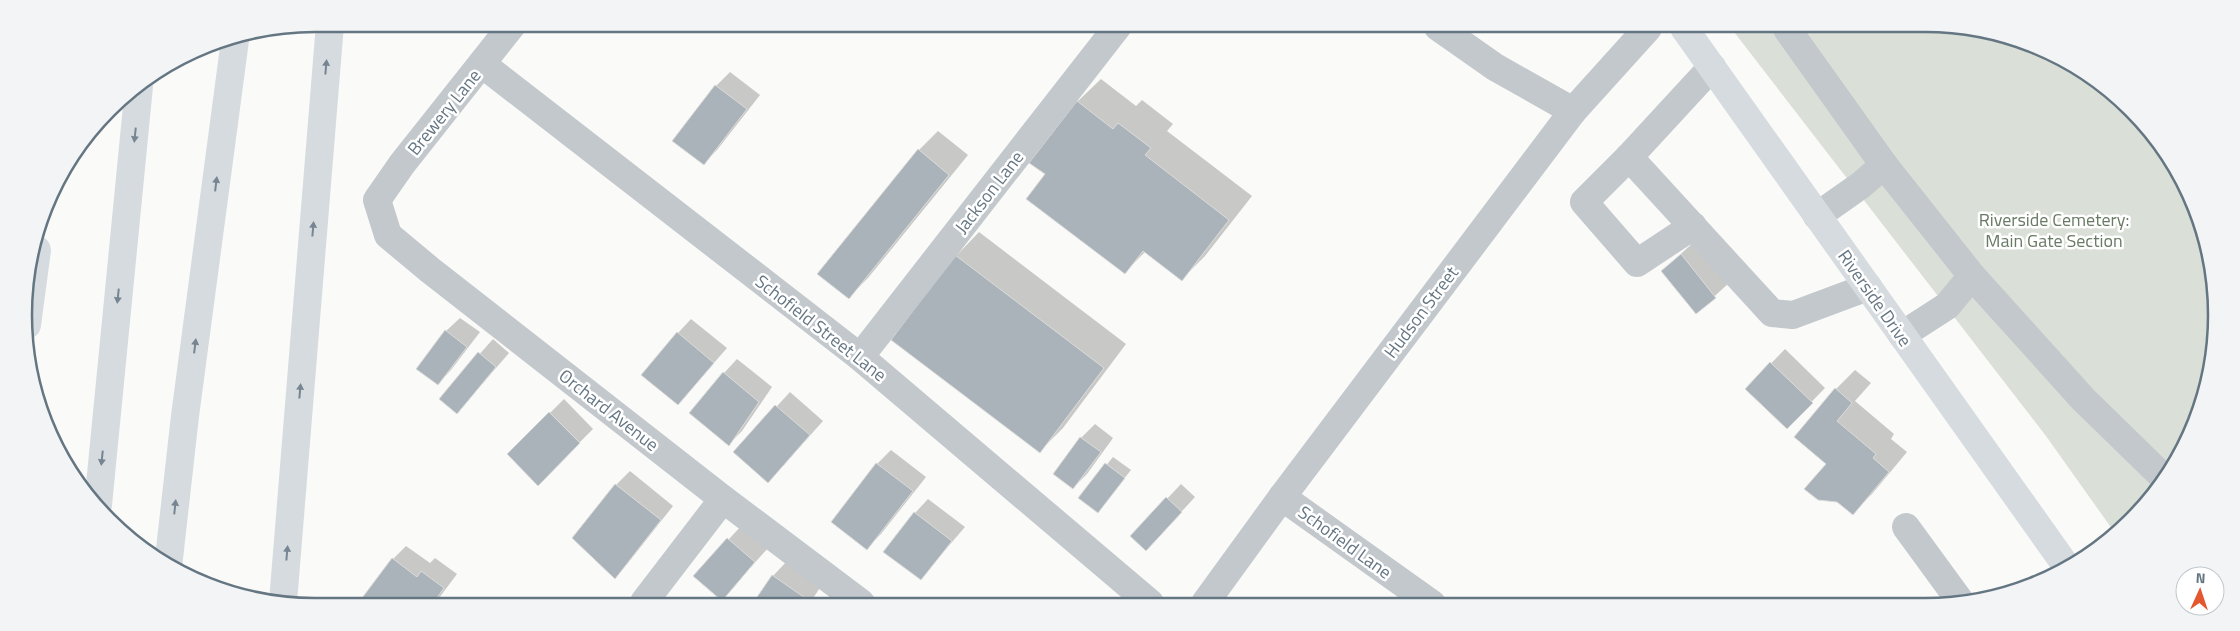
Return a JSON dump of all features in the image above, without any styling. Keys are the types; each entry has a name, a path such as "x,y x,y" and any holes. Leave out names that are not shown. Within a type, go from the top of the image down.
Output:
{"main road":[{"path":"283,596 329,32"},
{"name":"Riverside Drive","path":"1687,32 2063,562"},
{"path":"171,559 185,416 234,45"},
{"path":"99,497 138,95"}],"street":[{"name":"Brewery Lane","path":"377,200 402,164 507,32"},
{"name":"Jackson Lane","path":"860,357 1113,32"},
{"path":"1444,32 1495,67 1573,110"},
{"name":"Hudson Street","path":"1209,598 1282,497 1573,110 1644,32"},
{"path":"1789,32 1884,166 1972,276 2083,399 2160,474"},
{"name":"Schofield Street Lane","path":"482,64 860,357 1144,598"},
{"path":"1693,226 1637,262 1584,202 1629,157 1712,67"},
{"path":"1629,157 1772,312 1793,315 1868,287"},
{"path":"1817,216 1884,166"},
{"name":"Orchard Avenue","path":"377,200 388,235 437,276 723,499 854,598"},
{"path":"1902,335 1947,306 1972,276"},
{"name":"Schofield Lane","path":"1282,497 1424,598"},
{"path":"647,598 723,499"},
{"path":"1906,527 1956,597"}],"green space":[{"name":"Riverside Cemetery: Main Gate Section","path":"1734,32 1924,32 1961,35 1998,42 2033,54 2082,80 2125,115 2149,143 2170,174 2186,207 2198,242 2205,279 2208,316 2205,352 2198,389 2186,424 2160,473 2125,516 2111,528 2046,436"}],"building":[{"path":"715,85 747,109 704,165 672,141"},
{"path":"1077,101 1113,129 1118,123 1151,148 1145,155 1229,220 1182,281 1143,251 1125,274 1026,199 1045,174 1029,163"},
{"path":"918,149 949,175 849,299 817,274"},
{"path":"1681,254 1716,298 1696,314 1661,271"},
{"path":"955,255 1104,368 1040,453 891,340"},
{"path":"445,330 467,347 438,385 416,369"},
{"path":"677,332 714,363 678,405 641,375"},
{"path":"478,352 496,367 457,414 439,399"},
{"path":"1770,362 1813,403 1787,429 1745,389"},
{"path":"723,372 759,402 729,446 689,413"},
{"path":"1835,388 1852,403 1837,421 1876,454 1873,458 1889,472 1853,515 1837,502 1818,500 1804,489 1826,464 1794,437"},
{"path":"775,405 810,435 768,483 733,452"},
{"path":"549,412 580,443 538,486 507,454"},
{"path":"1080,437 1101,452 1073,489 1053,474"},
{"path":"876,463 913,491 867,550 831,522"},
{"path":"1105,463 1125,478 1098,513 1078,498"},
{"path":"615,484 661,520 615,579 572,538"},
{"path":"1166,497 1182,512 1146,551 1130,536"},
{"path":"914,512 952,541 921,580 883,552"},
{"path":"727,538 755,562 725,598 719,598 693,576"},
{"path":"392,558 417,577 421,571 444,588 437,598 362,598"},
{"path":"772,575 805,598 756,598"}]}
